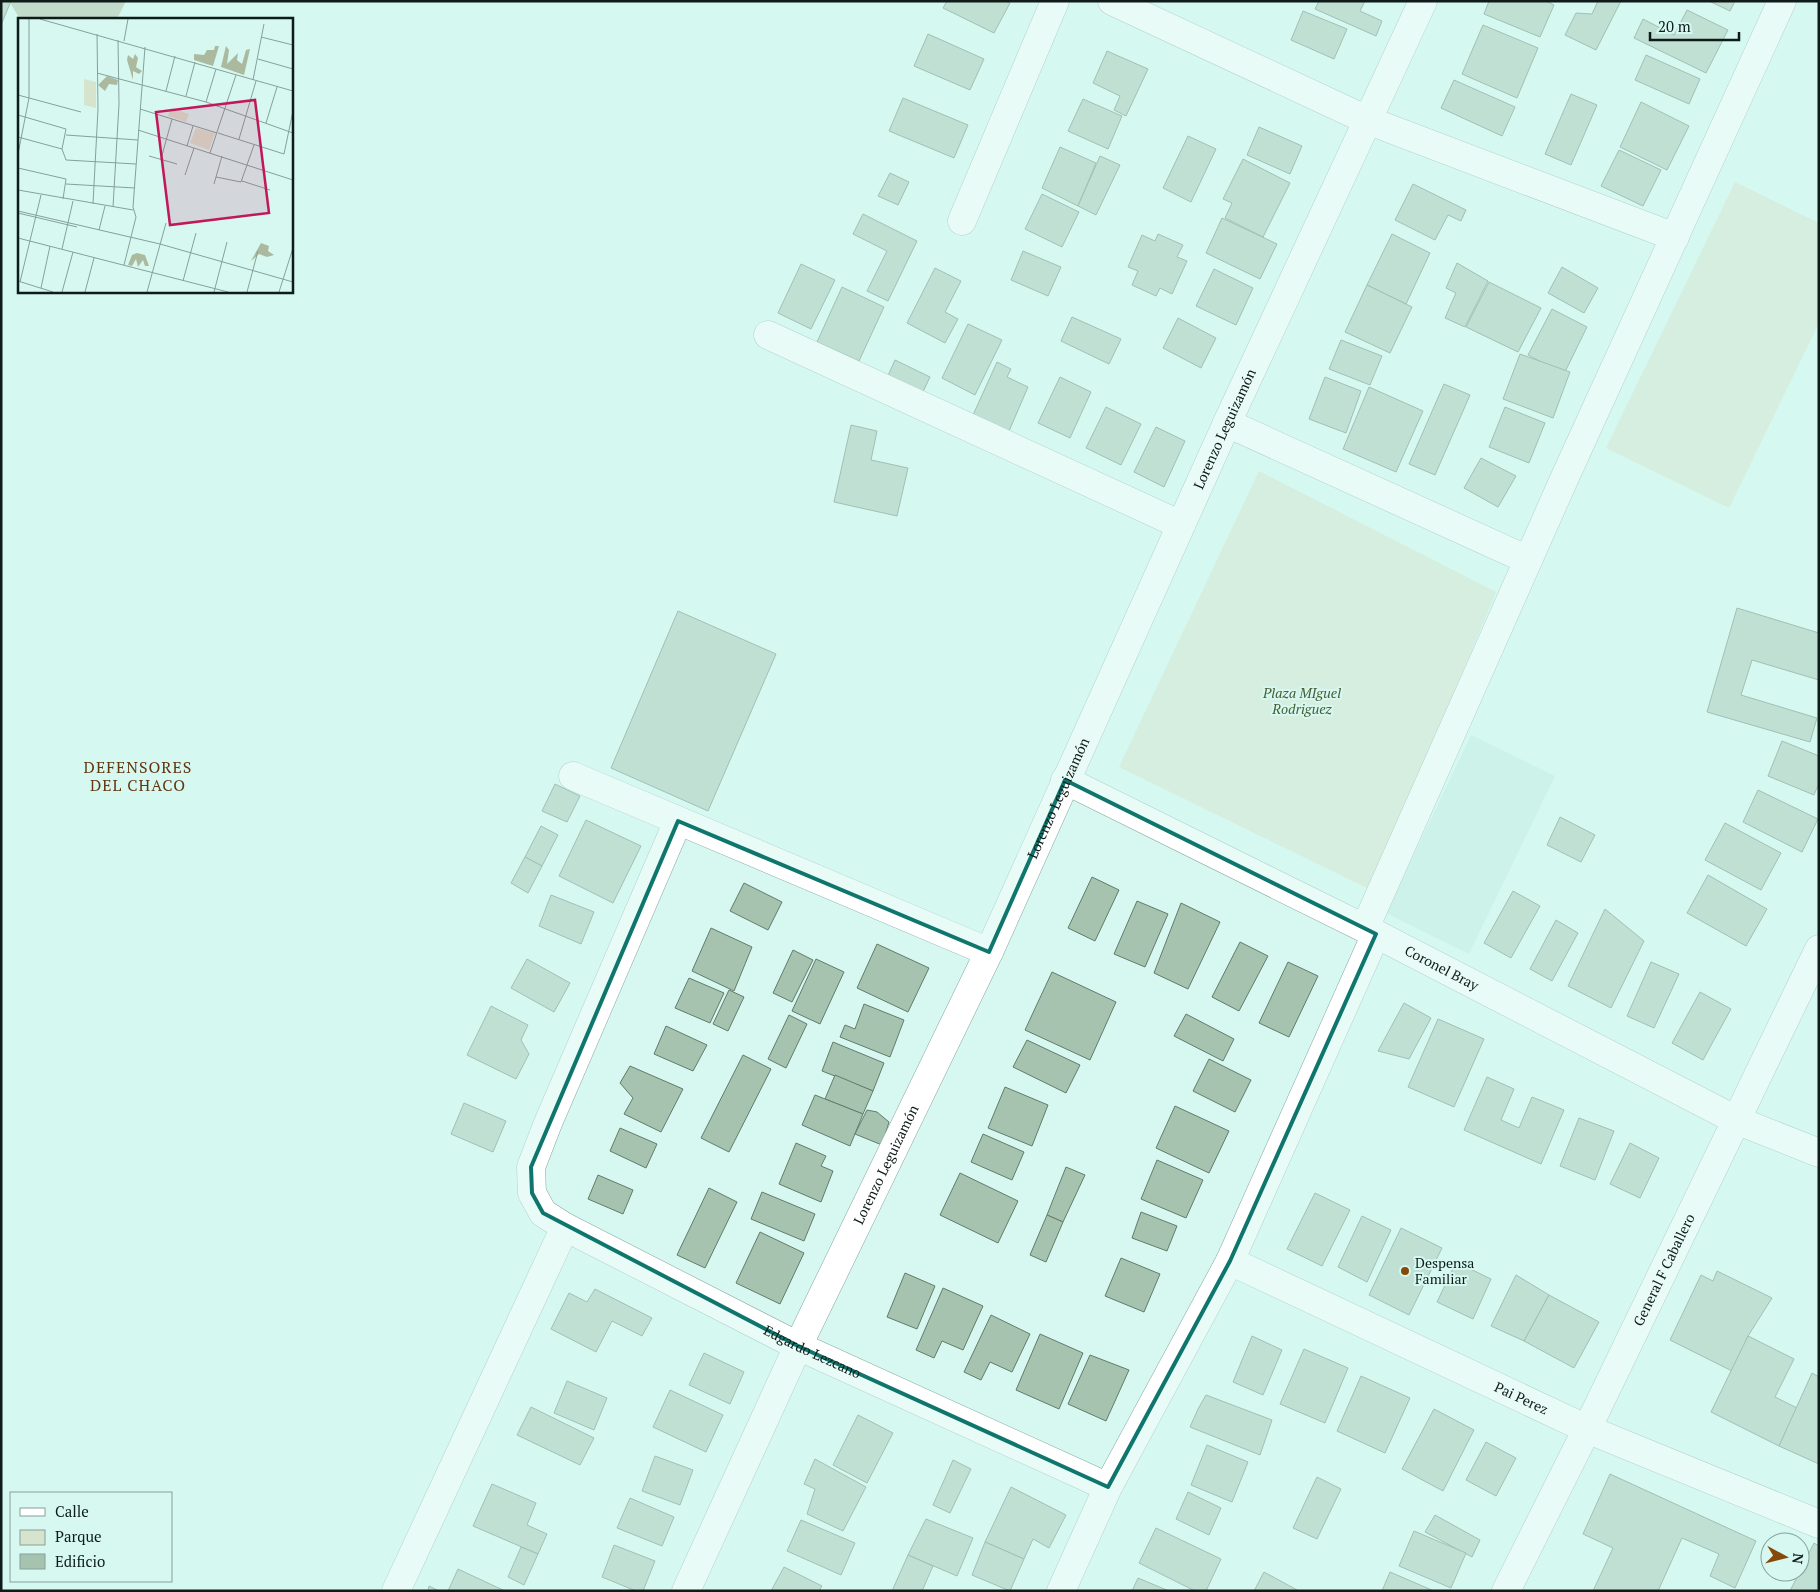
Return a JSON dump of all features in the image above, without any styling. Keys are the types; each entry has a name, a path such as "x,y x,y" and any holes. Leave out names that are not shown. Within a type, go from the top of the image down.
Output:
{"street":[{"path":"962,221 1055,1"},
{"path":"1112,1 1367,120 1675,237"},
{"name":"Lorenzo Leguizamón","path":"686,1591 798,1346 989,952 1227,423 1423,1"},
{"path":"1061,1591 1108,1487 1230,1261 1528,560 1782,1"},
{"path":"768,335 1181,525"},
{"path":"1227,423 1528,560"},
{"path":"573,776 989,952"},
{"name":"Coronel Bray","path":"1065,780 1370,931 1736,1120 1819,1153"},
{"name":"Edgardo Lezcano","path":"678,821 548,1123 531,1167 532,1192 543,1213 565,1227 798,1346 1108,1487"},
{"name":"General F Caballero","path":"1506,1591 1587,1429 1819,949"},
{"path":"396,1591 565,1227"},
{"name":"Pai Perez","path":"1230,1261 1587,1429 1819,1524"}],"highlighted area":[{"path":"1065,780 1376,934 1230,1261 1108,1487 798,1346 543,1213 532,1193 531,1167 678,821 989,952"}],"shaded area":[{"path":"9,1 126,1 118,18 19,18"},
{"path":"1471,735 1555,776 1469,954 1386,913"}],"green space":[{"path":"1735,182 1819,223 1819,323 1729,508 1606,448"},
{"name":"Plaza MIguel Rodriguez","path":"1259,471 1496,592 1371,890 1119,767"}],"building":[{"path":"1,1 11,1 1,25"},
{"path":"947,1 1006,1 1010,3 994,33 943,8"},
{"path":"1319,1 1365,1 1360,11 1382,21 1376,36 1315,9"},
{"path":"1489,1 1546,1 1554,5 1540,37 1484,14"},
{"path":"1598,1 1621,1 1596,50 1565,35 1576,13 1592,14"},
{"path":"1709,1 1735,1 1730,11"},
{"path":"1687,10 1728,30 1706,73 1634,38 1643,19 1674,35"},
{"path":"1303,11 1347,29 1334,59 1291,40"},
{"path":"1483,25 1538,48 1517,98 1462,74"},
{"path":"928,34 984,59 970,90 914,66"},
{"path":"1107,51 1148,69 1126,116 1114,110 1120,96 1093,83"},
{"path":"1646,55 1700,79 1689,104 1635,80"},
{"path":"1454,80 1515,107 1502,136 1441,108"},
{"path":"1571,94 1597,105 1571,165 1545,154"},
{"path":"903,98 968,125 954,158 889,131"},
{"path":"1083,99 1122,116 1108,149 1068,131"},
{"path":"1641,102 1689,126 1667,170 1620,147"},
{"path":"1259,127 1302,146 1290,174 1247,155"},
{"path":"1188,136 1216,149 1191,202 1163,188"},
{"path":"1060,147 1096,163 1078,206 1042,188"},
{"path":"1619,150 1661,170 1643,206 1601,186"},
{"path":"1100,156 1120,165 1096,215 1078,206"},
{"path":"1243,159 1290,183 1263,237 1225,218 1232,203 1223,199"},
{"path":"890,173 909,182 898,205 878,196"},
{"path":"1413,184 1466,210 1461,221 1448,215 1435,240 1395,220"},
{"path":"1042,194 1079,212 1062,247 1025,229"},
{"path":"863,214 917,241 888,301 867,291 887,251 853,234"},
{"path":"1222,218 1277,244 1260,279 1206,253"},
{"path":"1158,234 1183,245 1177,257 1187,261 1172,294 1160,288 1156,296 1132,285 1138,271 1128,267 1142,235 1155,241"},
{"path":"1392,234 1430,253 1406,304 1367,285"},
{"path":"1023,251 1061,267 1048,296 1011,280"},
{"path":"1457,263 1488,281 1465,327 1445,318 1456,293 1446,288"},
{"path":"801,264 835,280 811,329 778,313"},
{"path":"1562,267 1598,288 1584,313 1548,293"},
{"path":"935,268 961,281 945,312 958,319 945,343 907,323"},
{"path":"1214,269 1253,288 1236,325 1196,306"},
{"path":"1489,282 1541,308 1518,352 1466,327"},
{"path":"1367,285 1412,307 1390,353 1345,332"},
{"path":"842,287 884,307 859,361 817,342"},
{"path":"1552,309 1587,327 1564,374 1528,355"},
{"path":"1072,317 1121,339 1109,364 1061,341"},
{"path":"1178,318 1216,338 1201,368 1163,348"},
{"path":"968,324 1002,340 975,395 942,378"},
{"path":"1341,340 1382,356 1370,385 1329,369"},
{"path":"1520,354 1570,372 1553,418 1503,399"},
{"path":"895,360 930,377 921,396 886,380"},
{"path":"997,362 1011,369 1007,377 1028,387 1009,431 973,415"},
{"path":"1060,377 1091,392 1070,438 1038,423"},
{"path":"1325,377 1361,391 1346,433 1309,419"},
{"path":"1444,384 1470,395 1435,475 1409,464"},
{"path":"1369,387 1423,411 1396,472 1343,449"},
{"path":"1106,407 1141,424 1121,465 1086,448"},
{"path":"1505,407 1545,423 1529,463 1489,447"},
{"path":"851,425 877,431 871,460 908,468 897,516 834,502"},
{"path":"1156,427 1185,441 1164,487 1134,472"},
{"path":"1481,458 1516,476 1498,507 1464,488"},
{"path":"1737,608 1819,633 1819,680 1752,660 1741,695 1817,718 1810,742 1707,712"},
{"path":"678,611 776,654 708,811 611,768"},
{"path":"1782,741 1819,756 1819,783 1814,795 1768,776"},
{"path":"555,784 580,796 567,822 542,811"},
{"path":"1758,790 1818,819 1802,852 1743,822"},
{"path":"1560,817 1595,835 1581,862 1547,845"},
{"path":"586,820 641,846 613,903 559,876"},
{"path":"1725,823 1781,853 1761,890 1705,860"},
{"path":"541,826 558,835 542,866 525,857"},
{"path":"525,857 542,866 528,893 511,883"},
{"path":"1708,875 1767,909 1746,946 1687,913"},
{"path":"1092,877 1119,890 1095,941 1068,928"},
{"path":"744,883 782,902 768,930 730,911"},
{"path":"1513,891 1540,906 1511,958 1484,943"},
{"path":"551,895 594,912 581,944 539,926"},
{"path":"1137,901 1168,914 1145,967 1114,954"},
{"path":"1181,903 1220,922 1188,989 1154,973"},
{"path":"1605,909 1644,941 1611,1008 1568,986"},
{"path":"1556,920 1578,933 1552,981 1530,969"},
{"path":"711,928 752,947 734,991 692,971"},
{"path":"1240,942 1268,956 1239,1011 1212,997"},
{"path":"877,944 929,968 908,1012 857,988"},
{"path":"793,950 813,960 792,1002 773,993"},
{"path":"527,959 570,983 554,1012 511,988"},
{"path":"816,959 844,972 820,1024 792,1011"},
{"path":"1288,962 1318,976 1289,1037 1259,1023"},
{"path":"1651,962 1679,974 1654,1028 1627,1016"},
{"path":"1052,972 1116,1002 1090,1060 1025,1030"},
{"path":"689,978 724,993 710,1023 675,1008"},
{"path":"729,990 744,997 728,1031 713,1024"},
{"path":"1700,992 1731,1009 1703,1060 1672,1043"},
{"path":"1404,1003 1431,1018 1409,1059 1378,1051"},
{"path":"864,1004 904,1020 890,1057 840,1037 845,1025 855,1029"},
{"path":"491,1006 528,1025 521,1040 529,1054 516,1079 467,1055"},
{"path":"1186,1014 1234,1039 1223,1061 1174,1036"},
{"path":"789,1015 807,1024 786,1068 768,1059"},
{"path":"1438,1019 1484,1039 1454,1107 1408,1087"},
{"path":"666,1026 707,1045 693,1071 654,1054"},
{"path":"1027,1040 1080,1065 1066,1093 1013,1067"},
{"path":"833,1042 884,1063 873,1091 822,1071"},
{"path":"743,1055 771,1069 729,1152 701,1138"},
{"path":"1209,1059 1251,1080 1235,1112 1193,1091"},
{"path":"630,1066 683,1089 661,1132 624,1114 633,1098 620,1083"},
{"path":"835,1075 873,1091 863,1114 825,1099"},
{"path":"1487,1077 1514,1089 1501,1120 1519,1128 1532,1097 1564,1110 1541,1164 1464,1130"},
{"path":"1005,1087 1048,1105 1032,1146 988,1128"},
{"path":"815,1095 863,1114 850,1146 802,1125"},
{"path":"464,1103 506,1121 493,1152 451,1134"},
{"path":"1175,1106 1229,1131 1209,1173 1156,1148"},
{"path":"867,1110 877,1112 889,1122 882,1145 855,1134"},
{"path":"1579,1118 1614,1131 1595,1180 1560,1166"},
{"path":"620,1128 657,1144 646,1168 610,1151"},
{"path":"983,1134 1024,1152 1012,1180 971,1162"},
{"path":"796,1143 826,1156 821,1166 833,1171 821,1202 779,1184"},
{"path":"1630,1143 1659,1158 1640,1198 1610,1184"},
{"path":"1157,1160 1203,1180 1186,1218 1141,1199"},
{"path":"1066,1167 1085,1175 1063,1222 1047,1215"},
{"path":"960,1173 1018,1201 998,1243 940,1215"},
{"path":"598,1175 633,1190 623,1214 588,1199"},
{"path":"709,1188 737,1202 705,1268 677,1255"},
{"path":"762,1192 815,1214 804,1241 751,1219"},
{"path":"1315,1193 1350,1210 1322,1266 1287,1249"},
{"path":"1141,1212 1177,1226 1167,1251 1132,1238"},
{"path":"1047,1215 1063,1222 1046,1262 1030,1255"},
{"path":"1362,1216 1391,1230 1367,1282 1338,1267"},
{"name":"Despensa Familiar","path":"1401,1228 1442,1248 1409,1315 1369,1295"},
{"path":"760,1232 804,1253 780,1304 736,1283"},
{"path":"1121,1258 1160,1274 1144,1312 1105,1296"},
{"path":"1456,1262 1491,1279 1473,1319 1437,1302"},
{"path":"1717,1271 1772,1298 1748,1336 1736,1373 1670,1340 1701,1275 1713,1281"},
{"path":"905,1273 935,1286 917,1329 887,1317"},
{"path":"1516,1275 1549,1295 1524,1341 1491,1326"},
{"path":"943,1288 983,1306 963,1350 942,1341 934,1358 916,1350"},
{"path":"595,1289 652,1318 642,1336 612,1321 596,1352 551,1329 569,1293 587,1302"},
{"path":"1549,1295 1599,1322 1574,1368 1524,1341"},
{"path":"991,1315 1030,1334 1012,1372 990,1362 981,1380 964,1372"},
{"path":"1040,1334 1083,1353 1059,1409 1016,1390"},
{"path":"1252,1336 1282,1350 1263,1395 1233,1382"},
{"path":"1748,1336 1794,1359 1775,1397 1797,1408 1779,1446 1711,1412"},
{"path":"1304,1349 1348,1368 1325,1423 1280,1404"},
{"path":"704,1353 744,1372 730,1404 689,1385"},
{"path":"1090,1355 1129,1370 1106,1421 1068,1404"},
{"path":"1812,1373 1819,1377 1819,1464 1779,1446"},
{"path":"1361,1376 1410,1398 1385,1453 1337,1431"},
{"path":"567,1381 607,1398 594,1430 554,1413"},
{"path":"670,1390 723,1415 706,1452 653,1427"},
{"path":"1206,1395 1272,1420 1260,1455 1190,1427"},
{"path":"531,1407 594,1438 580,1465 517,1435"},
{"path":"1434,1409 1474,1430 1443,1491 1402,1469"},
{"path":"858,1415 893,1433 867,1483 833,1465"},
{"path":"1486,1442 1516,1458 1496,1496 1466,1480"},
{"path":"1207,1445 1248,1462 1232,1502 1191,1485"},
{"path":"655,1456 693,1470 680,1505 642,1491"},
{"path":"815,1459 866,1487 843,1531 807,1514 815,1489 804,1484"},
{"path":"953,1460 971,1469 950,1513 933,1505"},
{"path":"1610,1474 1756,1541 1735,1588 1710,1576 1719,1554 1682,1538 1658,1591 1593,1591 1613,1548 1583,1534"},
{"path":"1317,1477 1341,1489 1317,1539 1293,1528"},
{"path":"492,1484 536,1503 527,1525 547,1534 538,1554 473,1526"},
{"path":"1011,1487 1066,1515 1049,1548 1033,1539 1024,1559 985,1542"},
{"path":"1188,1492 1221,1508 1209,1535 1176,1519"},
{"path":"630,1498 674,1517 662,1546 617,1528"},
{"path":"1435,1515 1480,1540 1472,1557 1425,1532"},
{"path":"926,1519 973,1538 957,1576 908,1555"},
{"path":"801,1520 855,1543 841,1575 787,1551"},
{"path":"1156,1528 1221,1559 1206,1591 1195,1591 1139,1563"},
{"path":"1414,1531 1466,1553 1451,1588 1399,1566"},
{"path":"985,1542 1024,1559 1010,1591 972,1575"},
{"path":"1814,1543 1819,1546 1819,1591 1790,1591 1794,1582 1810,1582 1810,1551"},
{"path":"614,1545 655,1561 643,1591 636,1591 602,1577"},
{"path":"521,1547 538,1554 524,1585 508,1577"},
{"path":"908,1555 933,1566 922,1591 892,1591"},
{"path":"784,1567 822,1586 819,1591 771,1591"},
{"path":"458,1569 505,1591 448,1591"},
{"path":"1264,1572 1299,1591 1254,1591"},
{"path":"1390,1572 1434,1591 1382,1591"},
{"path":"1138,1578 1169,1591 1132,1591"},
{"path":"429,1586 439,1591 428,1591"}],"place":[{"name":"Despensa Familiar","path":"1405,1271"}],"district":[{"name":"DEFENSORES DEL CHACO","path":"138,776"}]}
